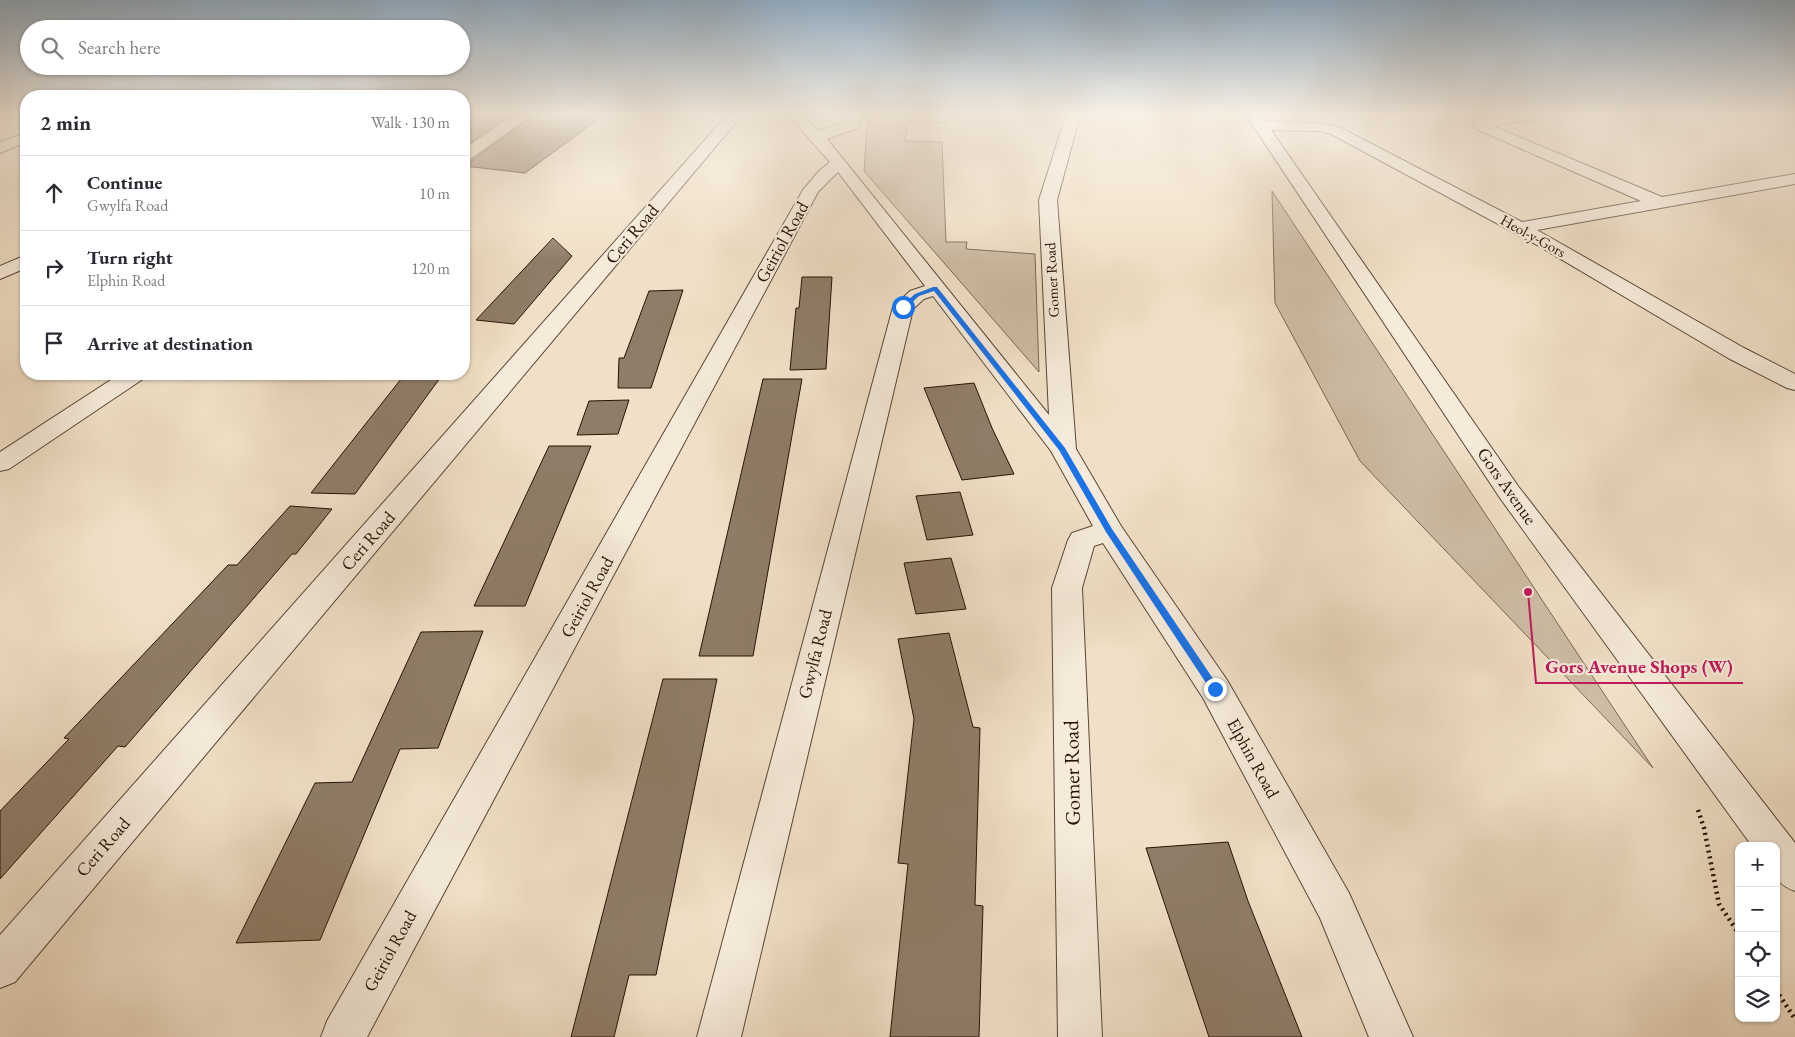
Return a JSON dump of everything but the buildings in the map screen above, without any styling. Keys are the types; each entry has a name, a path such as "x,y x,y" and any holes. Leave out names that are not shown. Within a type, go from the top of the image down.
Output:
{"street":[{"name":"Ceri Road","path":"0,967 693,163"},
{"name":"Gomer Road","path":"1059,163 1048,200 1062,449"},
{"name":"Gors Avenue","path":"1286,163 1509,492 1771,842"},
{"name":"Heol-y-Gors","path":"1397,163 1519,228 1736,353 1795,383"},
{"path":"1568,163 1660,203"},
{"name":"Elphin Road","path":"839,164 1062,449 1109,530 1220,698 1335,907 1391,1037"},
{"name":"Geiriol Road","path":"343,1037 811,190 825,174 839,164"},
{"path":"1519,228 1795,179"},
{"path":"0,273 20,265"},
{"name":"Gwylfa Road","path":"720,1037 903,307 917,295 935,289"},
{"path":"0,463 126,380"},
{"name":"Gomer Road","path":"1080,1037 1067,588 1082,540 1109,530"},
{"name":"Gors Avenue","path":"1780,854 1795,873"}],"path":[{"path":"1780,996 1795,1019"}],"shaded area":[{"path":"865,163 943,163 946,242 967,242 966,249 1035,254 1039,372 864,171"},
{"path":"1272,191 1653,768 1360,461 1275,303"}],"place":[{"name":"Gors Avenue Shops (W)","path":"1528,592"}],"route":[{"path":"903,307 917,295 935,289 1062,449 1109,530 1215,689"}]}
